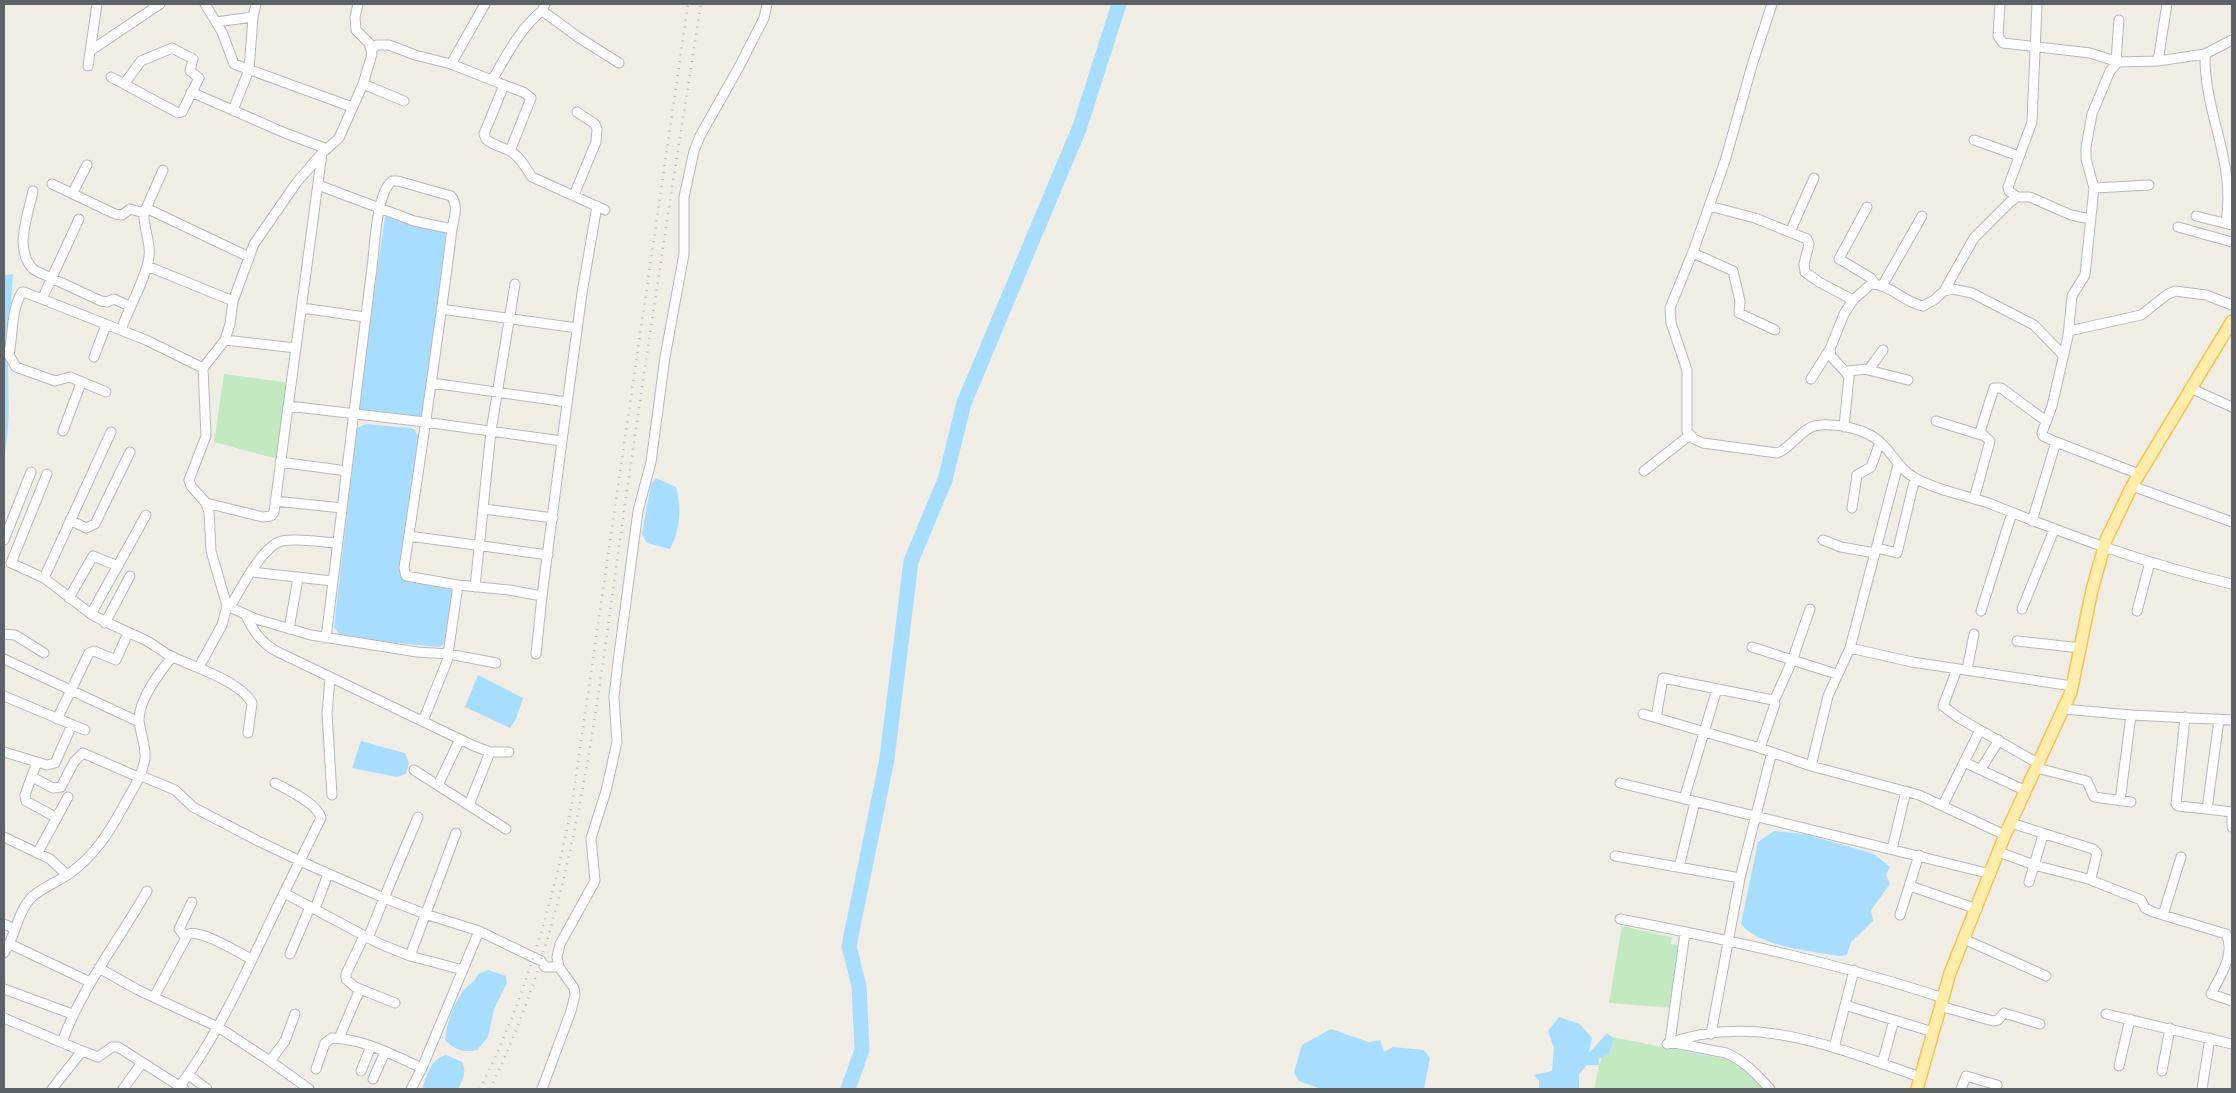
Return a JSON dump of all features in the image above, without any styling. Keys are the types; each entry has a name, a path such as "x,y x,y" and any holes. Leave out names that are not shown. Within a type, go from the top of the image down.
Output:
{"main road":[{"path":"1917,1089 1942,1002 1964,939 2005,835 2038,766 2072,686 2088,608 2104,548 2132,486 2232,321"}],"street":[{"path":"88,66 97,4"},
{"path":"143,4 149,12"},
{"path":"90,51 160,4"},
{"path":"205,4 216,22 234,64 352,106"},
{"path":"233,110 249,70 253,17 256,4"},
{"path":"358,4 355,17 356,30 372,49 363,84 339,138 324,151 297,182 254,244 233,301 230,324 225,340 203,368 206,436 188,480 194,491 206,503 209,512 211,551 228,606 245,614 326,638 496,662"},
{"path":"451,64 484,4"},
{"path":"542,1089 575,995 574,988 559,967 557,957 564,934 595,882 591,838 606,791 617,742 614,697 618,662 638,512 651,462 665,357 684,254 684,197 692,160 700,136 764,18 767,4"},
{"path":"1772,4 1753,62 1726,161 1693,253 1670,308 1671,323 1687,370 1687,431 1690,436 1703,443 1777,453 1806,430 1816,425 1859,430 1880,442 1898,466 1915,478 2104,548 2232,584"},
{"path":"2000,4 1998,36 1999,40 2003,42 2098,54 2117,62 2158,60 2205,54 2232,40"},
{"path":"2017,198 2009,191 2008,187 2032,122 2037,45 2037,4"},
{"path":"2158,60 2167,4"},
{"path":"492,80 522,30 544,7 578,37 619,63"},
{"path":"216,22 253,17"},
{"path":"2119,20 2117,62 2110,71 2098,98 2086,147 2086,159 2094,188 2085,275 2072,294 2069,331 2064,356 2052,406 2042,434 2056,442 2139,474"},
{"path":"372,49 377,45 389,45 415,55 451,64 528,94 531,98 510,151"},
{"path":"112,77 124,84 178,113 182,112 199,78 190,71 193,58 172,48 141,61 124,84"},
{"path":"2196,216 2229,224 2228,168 2205,79 2205,54"},
{"path":"363,84 404,101"},
{"path":"504,85 484,137 489,142 510,151 529,168 532,177 601,208 577,328 536,654"},
{"path":"191,92 324,151"},
{"path":"574,195 597,136 595,124 577,112"},
{"path":"1974,140 2019,156"},
{"path":"206,503 266,517 272,514 324,151"},
{"path":"72,194 87,165"},
{"path":"121,330 129,306 147,266 149,247 143,220 145,210 163,170"},
{"path":"1790,232 1814,178"},
{"path":"326,638 380,208 386,186 392,181 448,194 456,204 432,383 404,568 406,576 542,596"},
{"path":"52,184 115,214 122,214 130,209 145,210 249,257"},
{"path":"318,185 414,221 452,229"},
{"path":"2094,188 2149,185"},
{"path":"33,191 22,244 27,264 34,270 101,301 107,302 114,299 129,306"},
{"path":"1867,207 1839,259 1871,278 1879,285 1913,303 1924,306 1944,290 1974,238 2010,202 2017,198 2023,196 2030,197 2071,215 2090,218"},
{"path":"1709,206 1755,218 1809,242 1804,272 1853,300"},
{"path":"1879,285 1922,216"},
{"path":"42,300 79,219"},
{"path":"2178,226 2232,242"},
{"path":"1693,253 1733,271 1740,300 1739,314 1775,330"},
{"path":"147,266 233,301"},
{"path":"475,587 491,431 514,284"},
{"path":"1811,379 1830,349 1844,314 1853,300 1870,285 1879,285"},
{"path":"1944,290 1953,289 1972,293 2030,323 2064,356"},
{"path":"2069,331 2141,314 2175,291 2206,295 2232,305"},
{"path":"106,392 67,377 55,381 16,367 6,354 21,293 24,292 121,330 203,368"},
{"path":"302,308 365,317"},
{"path":"441,310 577,328"},
{"path":"94,357 106,325"},
{"path":"225,340 296,348"},
{"path":"1830,349 1831,356 1849,376 1844,427"},
{"path":"1868,370 1883,350"},
{"path":"1846,371 1868,370 1908,380"},
{"path":"63,432 81,383"},
{"path":"432,383 567,402"},
{"path":"1980,435 1996,387 2001,388 2046,421"},
{"path":"2190,388 2232,407"},
{"path":"288,406 562,441"},
{"path":"1936,421 1980,435 1990,441 1974,499"},
{"path":"44,578 111,432"},
{"path":"1644,471 1690,436"},
{"path":"1852,508 1858,475 1871,467 1880,442"},
{"path":"2032,521 2056,442"},
{"path":"70,520 86,528 95,524 130,452"},
{"path":"280,462 347,471"},
{"path":"1811,766 1828,696 1836,674 1850,648 1898,466"},
{"path":"4,540 31,472"},
{"path":"48,474 8,562 44,578 105,623 145,640 172,657 199,667 249,696 252,703 252,711 248,734"},
{"path":"1822,540 1841,547 1897,553 1915,478"},
{"path":"2132,486 2232,522"},
{"path":"275,501 342,508"},
{"path":"484,509 553,518"},
{"path":"1981,611 2012,513"},
{"path":"91,614 146,515"},
{"path":"2022,610 2054,530"},
{"path":"409,536 548,555"},
{"path":"199,667 222,625 228,606 273,544 281,541 337,543"},
{"path":"69,598 93,556 118,566"},
{"path":"2138,611 2150,562"},
{"path":"252,572 332,581"},
{"path":"105,623 130,576"},
{"path":"290,628 298,578"},
{"path":"423,721 449,654 458,585"},
{"path":"1760,748 1775,704 1774,701 1792,661 1810,609"},
{"path":"245,614 263,644 460,739 490,752 509,752"},
{"path":"57,719 91,651 116,660 128,633"},
{"path":"4,634 15,636 44,653"},
{"path":"1967,670 1974,634"},
{"path":"2017,641 2081,648"},
{"path":"1752,647 1836,674"},
{"path":"1850,648 1912,662 2072,686"},
{"path":"4,953 10,944 20,917 32,897 87,861 98,848 139,776 145,758 145,746 139,722 143,703 172,657"},
{"path":"4,660 139,722"},
{"path":"1957,668 1943,706 1956,717 1999,740 2038,766 2087,781 2094,798 2131,802"},
{"path":"330,677 327,714 332,795"},
{"path":"1656,718 1663,678 1774,701"},
{"path":"1684,799 1717,689"},
{"path":"4,696 85,730"},
{"path":"2063,709 2131,716 2232,720"},
{"path":"1643,714 1760,748 1811,766 1906,791 1943,804 2005,835"},
{"path":"2120,800 2131,716"},
{"path":"2185,717 2176,804 2178,806 2232,814 2232,827"},
{"path":"2207,809 2218,720"},
{"path":"4,752 48,765 55,763 72,726"},
{"path":"1943,804 1980,730"},
{"path":"438,785 460,739"},
{"path":"1981,769 1999,740"},
{"path":"469,805 490,752"},
{"path":"1711,1034 1740,878 1772,752"},
{"path":"32,777 53,788 61,787 74,762 82,753 175,790 193,807 299,861 425,914 479,931 541,961 545,967 559,967"},
{"path":"38,762 25,795 26,801 57,818"},
{"path":"1964,762 2026,791"},
{"path":"414,770 506,830"},
{"path":"4,1020 98,1057 112,1046 118,1047 182,1088 218,1027 299,861 319,826 320,812 275,783"},
{"path":"1620,783 1991,874"},
{"path":"1892,849 1906,791"},
{"path":"38,852 68,797"},
{"path":"1679,867 1695,802"},
{"path":"395,1003 348,982 346,974 384,898 418,817"},
{"path":"2011,823 2095,850 2097,853 2092,880"},
{"path":"410,956 456,833"},
{"path":"2028,882 2043,834"},
{"path":"4,837 50,859 67,875"},
{"path":"1999,852 2034,865 2092,880 2141,900 2146,909 2229,935 2232,951 2229,966 2211,994 2232,1001"},
{"path":"1900,915 1919,855"},
{"path":"1615,856 1740,878"},
{"path":"2163,914 2181,857"},
{"path":"290,954 328,874"},
{"path":"1910,886 1977,909"},
{"path":"62,1042 72,1014 90,982 126,928 147,891"},
{"path":"284,893 366,937 410,956 463,970"},
{"path":"186,938 178,929 192,902"},
{"path":"1620,919 1729,941 1854,970 1993,1021 1998,1020 2004,1013 2040,1024"},
{"path":"4,924 15,929"},
{"path":"411,1089 422,1068 479,931"},
{"path":"1669,1043 1685,932"},
{"path":"154,998 188,934 198,934 251,959"},
{"path":"1964,939 2046,976"},
{"path":"10,944 90,982"},
{"path":"99,968 154,998 218,1027 309,1089"},
{"path":"1834,1048 1854,970"},
{"path":"4,988 72,1014"},
{"path":"339,1038 360,989"},
{"path":"1845,1005 1933,1032"},
{"path":"270,1061 287,1036 295,1014"},
{"path":"2106,1014 2232,1044"},
{"path":"2119,1066 2130,1019"},
{"path":"1882,1064 1894,1020"},
{"path":"2162,1071 2170,1028"},
{"path":"1669,1043 1687,1037 1728,1031 1769,1032 1795,1036 1920,1077"},
{"path":"316,1069 325,1043 332,1038 371,1046 422,1068"},
{"path":"2204,1089 2210,1038"},
{"path":"1669,1043 1726,1053 1735,1057 1751,1068 1770,1089"},
{"path":"361,1071 371,1046"},
{"path":"56,1088 82,1051"},
{"path":"373,1079 385,1052"},
{"path":"123,1089 142,1063"},
{"path":"188,1075 207,1089"},
{"path":"1961,1089 1966,1076 1997,1085"},
{"path":"165,1089 170,1080"}],"green space":[{"path":"224,374 290,383 277,459 214,442"},
{"path":"1622,926 1672,937 1671,944 1679,945 1673,1008 1609,1003"},
{"path":"1606,1036 1741,1062 1764,1089 1594,1089"}],"water":[{"path":"389,215 446,232 424,412 420,416 360,411 358,401 385,217"},
{"path":"13,274 8,363 8,422 4,456 4,275"},
{"path":"366,424 411,428 415,430 420,440 404,579 446,585 453,592 444,644 439,647 345,638 334,627 357,428"},
{"path":"656,478 676,487 678,494 678,526 670,549 647,543 642,534 651,484"},
{"path":"478,675 523,698 516,719 510,728 465,707"},
{"path":"361,741 405,753 409,763 406,774 397,777 352,768"},
{"path":"1774,831 1805,834 1874,854 1890,867 1886,875 1890,884 1871,910 1873,921 1851,942 1847,955 1839,956 1773,943 1749,932 1741,924 1758,842"},
{"path":"488,970 506,976 507,983 494,1009 488,1037 477,1050 460,1050 445,1040 451,1015 465,989 478,974"},
{"path":"1559,1017 1580,1024 1592,1038 1589,1053 1607,1033 1614,1038 1609,1054 1598,1059 1600,1065 1587,1065 1579,1074 1579,1089 1539,1089 1539,1081 1534,1075 1552,1071 1554,1048 1548,1031"},
{"path":"1331,1029 1369,1042 1380,1040 1384,1052 1393,1047 1424,1050 1430,1058 1424,1089 1321,1089 1299,1081 1294,1072 1302,1045"},
{"path":"446,1055 462,1062 464,1076 458,1089 422,1089 433,1064 436,1060"}],"waterway":[{"path":"848,1089 862,1050 859,986 849,946 887,759 911,561 945,480 964,403 1079,129 1119,4"}],"railway":[{"path":"480,1089 511,1020 536,950 556,878 572,804 688,4"},
{"path":"490,1089 519,1023 543,955 562,886 577,817 601,675 630,467 701,4"}]}
